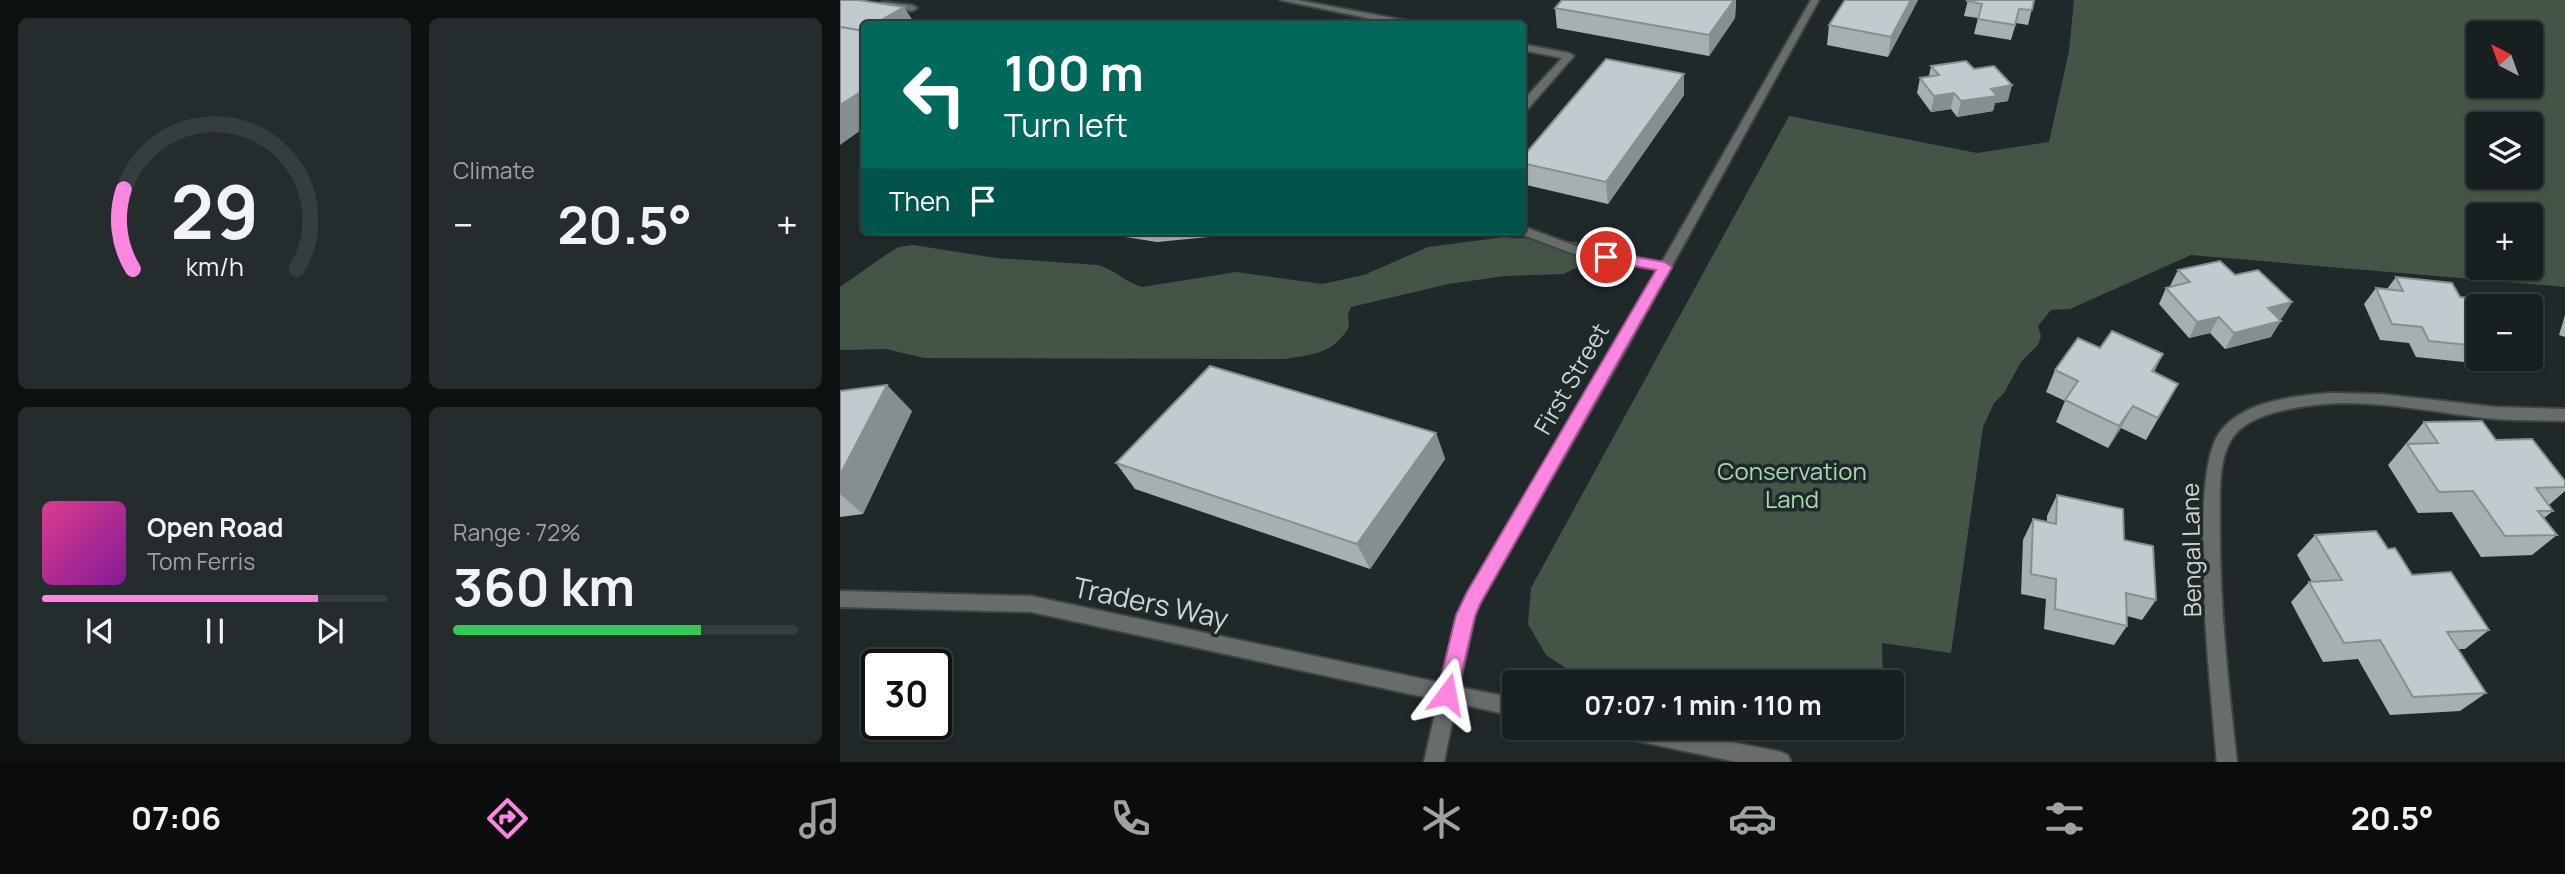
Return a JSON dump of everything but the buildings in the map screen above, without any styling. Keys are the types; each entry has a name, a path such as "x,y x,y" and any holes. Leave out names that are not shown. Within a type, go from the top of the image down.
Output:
{"street":[{"path":"1284,0 1392,21"},
{"name":"First Street","path":"1434,762 1465,615 1815,0"},
{"path":"876,4 912,8"},
{"path":"1526,48 1569,56 1526,104"},
{"path":"1526,232 1539,239 1606,257 1665,267"},
{"name":"Bengal Lane","path":"2227,762 2210,511 2214,464 2224,437 2262,412 2342,398 2387,400 2499,413 2565,415"},
{"name":"Traders Way","path":"840,599 1031,604 1502,705"},
{"path":"1676,740 1781,762"}],"green space":[{"name":"Conservation Land","path":"2074,0 2565,0 2565,287 2483,280 2543,280 2543,203 2466,203 2466,279 2191,255 2070,309 2051,310 2038,326 2041,336 2038,345 2021,362 2004,393 1994,403 1983,427 1951,653 1882,643 1883,670 1569,670 1546,655 1528,624 1531,588 1789,116 1977,153 2049,142 2069,51"},
{"path":"1504,237 1577,242 1583,258 1576,268 1563,274 1505,276 1448,284 1351,307 1348,314 1349,327 1343,336 1329,348 1305,356 1285,359 924,358 886,349 840,350 840,287 899,247 913,245 996,258 1098,265 1142,287 1236,272 1322,284 1364,275 1428,247"}],"route":[{"path":"1447,694 1465,615 1493,560 1665,267 1606,257"}]}
